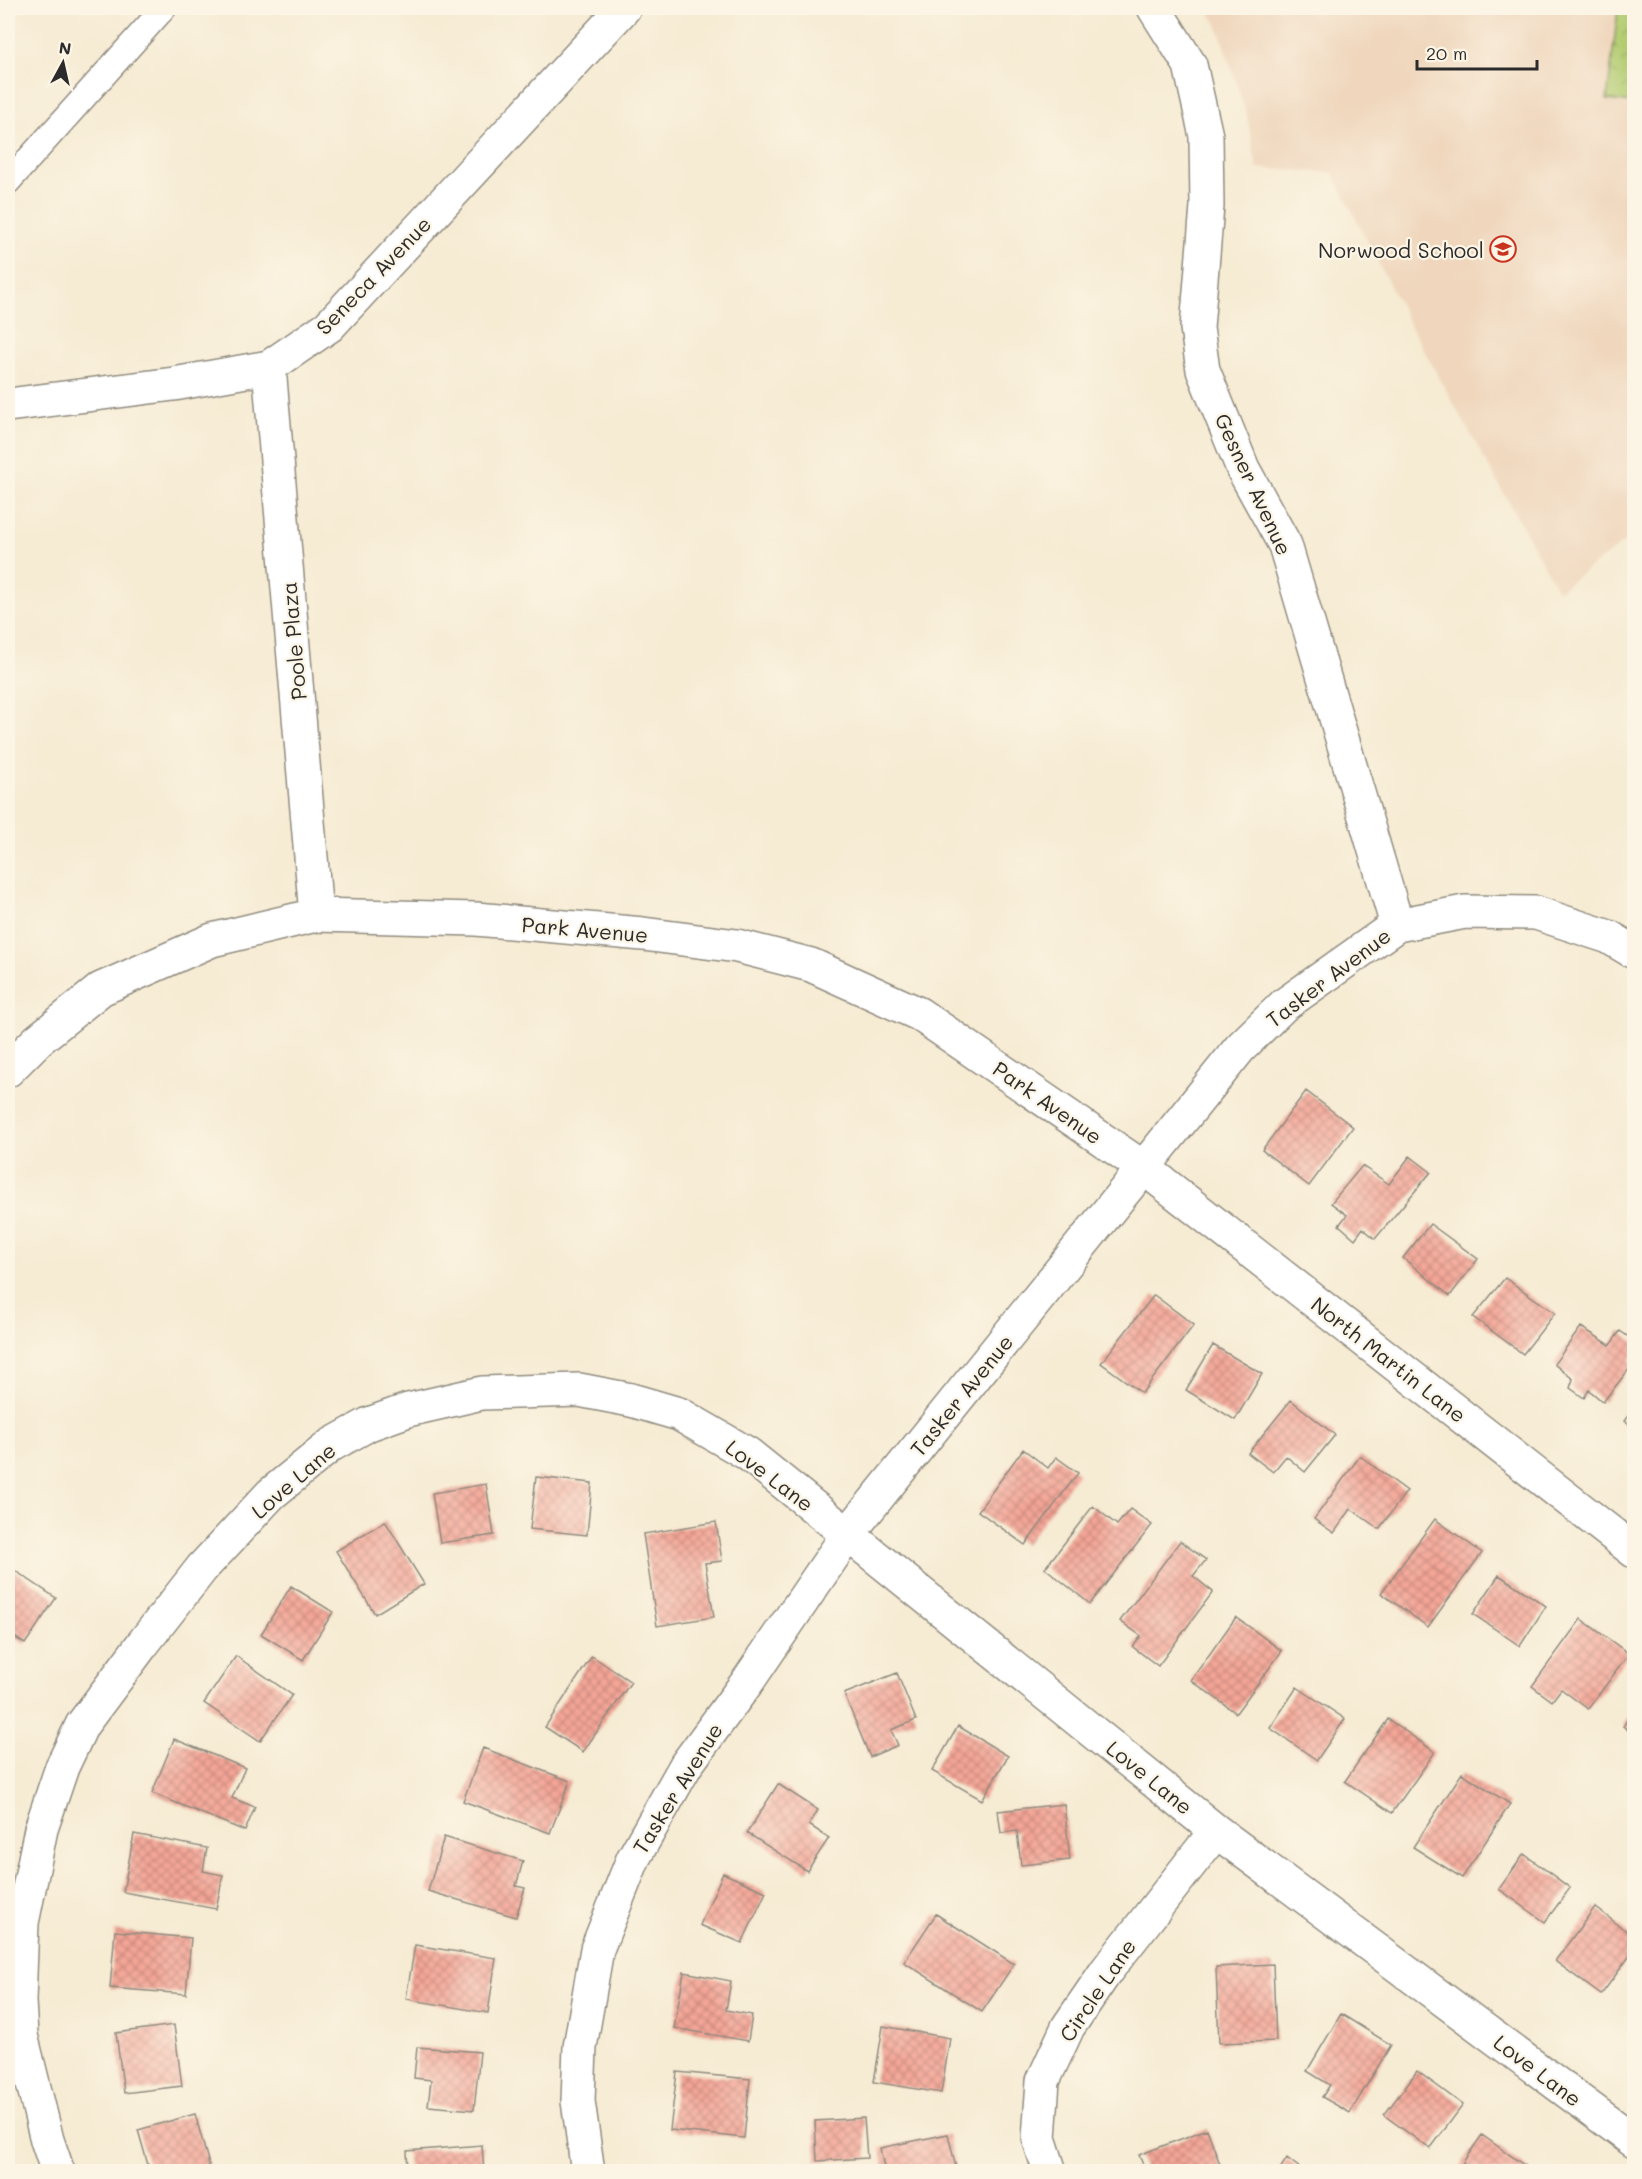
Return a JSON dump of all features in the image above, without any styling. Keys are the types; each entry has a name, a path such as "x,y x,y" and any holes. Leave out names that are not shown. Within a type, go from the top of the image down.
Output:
{"street":[{"name":"Seneca Avenue","path":"8,405 174,384 269,367 329,326 624,8"},
{"name":"Gesner Avenue","path":"1154,8 1190,65 1206,136 1207,206 1197,328 1203,370 1242,469 1285,545 1397,925"},
{"name":"Poole Plaza","path":"269,367 316,915"},
{"name":"Tasker Avenue","path":"588,2172 578,2101 580,2047 597,1950 633,1859 686,1765 748,1681 848,1534 1240,1048 1284,1005 1397,925 1465,912 1536,913 1609,937 1635,952"},
{"name":"Park Avenue","path":"8,1070 38,1040 101,989 212,940 316,915 476,920 643,934 737,946 811,965 919,1014 1144,1168"},
{"name":"North Martin Lane","path":"1144,1168 1635,1551"},
{"name":"Love Lane","path":"58,2172 47,2140 21,2035 19,2001 22,1923 41,1829 62,1767 82,1725 202,1568 271,1494 331,1445 369,1424 442,1401 482,1393 579,1390 631,1400 679,1414 748,1454 1216,1831 1635,2141"},
{"name":"Circle Lane","path":"1050,2172 1039,2138 1043,2081 1068,2026 1107,1970 1216,1831"}],"lane":[{"path":"8,182 164,8"}],"shaded area":[{"name":"Norwood School","path":"1207,8 1634,8 1634,535 1558,591 1410,325 1333,173 1257,168 1247,116 1217,24"}],"green space":[{"path":"1618,10 1634,11 1634,103 1607,100"}],"building":[{"path":"1306,1091 1353,1127 1309,1186 1262,1150"},
{"path":"1410,1156 1431,1172 1375,1239 1363,1228 1355,1239 1339,1225 1347,1215 1331,1203 1362,1166 1389,1184"},
{"path":"1430,1224 1478,1259 1450,1296 1403,1258"},
{"path":"1505,1278 1555,1313 1523,1354 1473,1317"},
{"path":"1154,1295 1194,1325 1142,1393 1101,1363"},
{"path":"1581,1327 1610,1345 1620,1331 1634,1341 1634,1353 1630,1360 1634,1363 1603,1402 1589,1390 1584,1398 1570,1388 1573,1379 1554,1364"},
{"path":"1213,1345 1262,1374 1235,1420 1186,1390"},
{"path":"1291,1400 1335,1435 1305,1472 1286,1456 1273,1472 1248,1453"},
{"path":"1634,1408 1634,1428 1624,1421"},
{"path":"1023,1449 1048,1468 1056,1457 1078,1473 1025,1545 978,1511"},
{"path":"1360,1456 1407,1491 1379,1529 1351,1509 1334,1533 1314,1519"},
{"path":"536,1477 592,1483 587,1535 530,1529"},
{"path":"486,1484 494,1535 440,1543 432,1493"},
{"path":"1093,1506 1117,1525 1130,1509 1152,1525 1090,1604 1045,1568"},
{"path":"1435,1519 1482,1553 1428,1627 1381,1593"},
{"path":"385,1521 424,1584 375,1614 336,1551"},
{"path":"716,1522 722,1561 705,1563 714,1617 657,1626 643,1534"},
{"path":"1180,1541 1206,1560 1193,1576 1213,1592 1158,1666 1133,1647 1141,1636 1120,1621"},
{"path":"8,1566 56,1598 25,1644 8,1633"},
{"path":"1499,1575 1546,1606 1520,1646 1473,1614"},
{"path":"291,1586 333,1612 303,1660 261,1634"},
{"path":"1236,1617 1282,1651 1236,1713 1191,1680"},
{"path":"1581,1619 1629,1654 1588,1709 1561,1689 1552,1701 1532,1686"},
{"path":"236,1656 292,1695 260,1741 204,1703"},
{"path":"592,1656 631,1682 583,1752 545,1727"},
{"path":"897,1673 916,1720 891,1730 898,1745 870,1757 844,1694"},
{"path":"1297,1687 1345,1719 1317,1760 1270,1728"},
{"path":"1634,1711 1634,1735 1623,1726"},
{"path":"1388,1719 1435,1752 1392,1813 1345,1781"},
{"path":"958,1726 1008,1756 982,1800 932,1771"},
{"path":"174,1739 245,1768 232,1798 255,1807 245,1831 152,1793"},
{"path":"483,1748 570,1781 550,1833 463,1801"},
{"path":"1462,1773 1510,1804 1462,1878 1413,1847"},
{"path":"778,1784 818,1810 809,1825 829,1838 807,1871 747,1833"},
{"path":"1064,1804 1070,1860 1021,1865 1017,1831 1001,1833 998,1811"},
{"path":"134,1834 207,1848 203,1871 223,1875 216,1909 123,1892"},
{"path":"444,1837 523,1861 516,1886 525,1888 516,1917 428,1891"},
{"path":"1524,1854 1570,1888 1545,1922 1499,1889"},
{"path":"723,1873 766,1892 742,1943 700,1925"},
{"path":"1595,1907 1634,1937 1634,1950 1601,1995 1555,1961"},
{"path":"936,1914 1014,1964 982,2012 904,1962"},
{"path":"115,1931 191,1938 186,1994 110,1988"},
{"path":"415,1945 496,1958 488,2013 406,1999"},
{"path":"1273,1964 1276,2041 1219,2043 1216,1967"},
{"path":"684,1972 731,1981 726,2010 752,2015 748,2041 674,2028"},
{"path":"1341,2014 1391,2045 1350,2113 1322,2097 1330,2085 1307,2071"},
{"path":"174,2025 182,2086 124,2093 116,2033"},
{"path":"883,2026 950,2038 941,2093 874,2082"},
{"path":"417,2047 480,2052 474,2110 428,2106 431,2080 414,2078"},
{"path":"1417,2071 1463,2105 1430,2149 1384,2115"},
{"path":"677,2072 750,2079 744,2138 670,2130"},
{"path":"195,2114 210,2168 200,2172 150,2172 138,2130"},
{"path":"864,2118 867,2158 817,2161 815,2121"},
{"path":"1207,2129 1223,2172 1146,2172 1139,2155"},
{"path":"948,2134 957,2172 885,2172 880,2148"},
{"path":"1482,2135 1528,2168 1526,2172 1456,2172"},
{"path":"482,2145 484,2172 408,2172 407,2151"},
{"path":"1287,2158 1305,2172 1278,2172"}],"place":[{"name":"Norwood School","path":"1503,249"}]}
